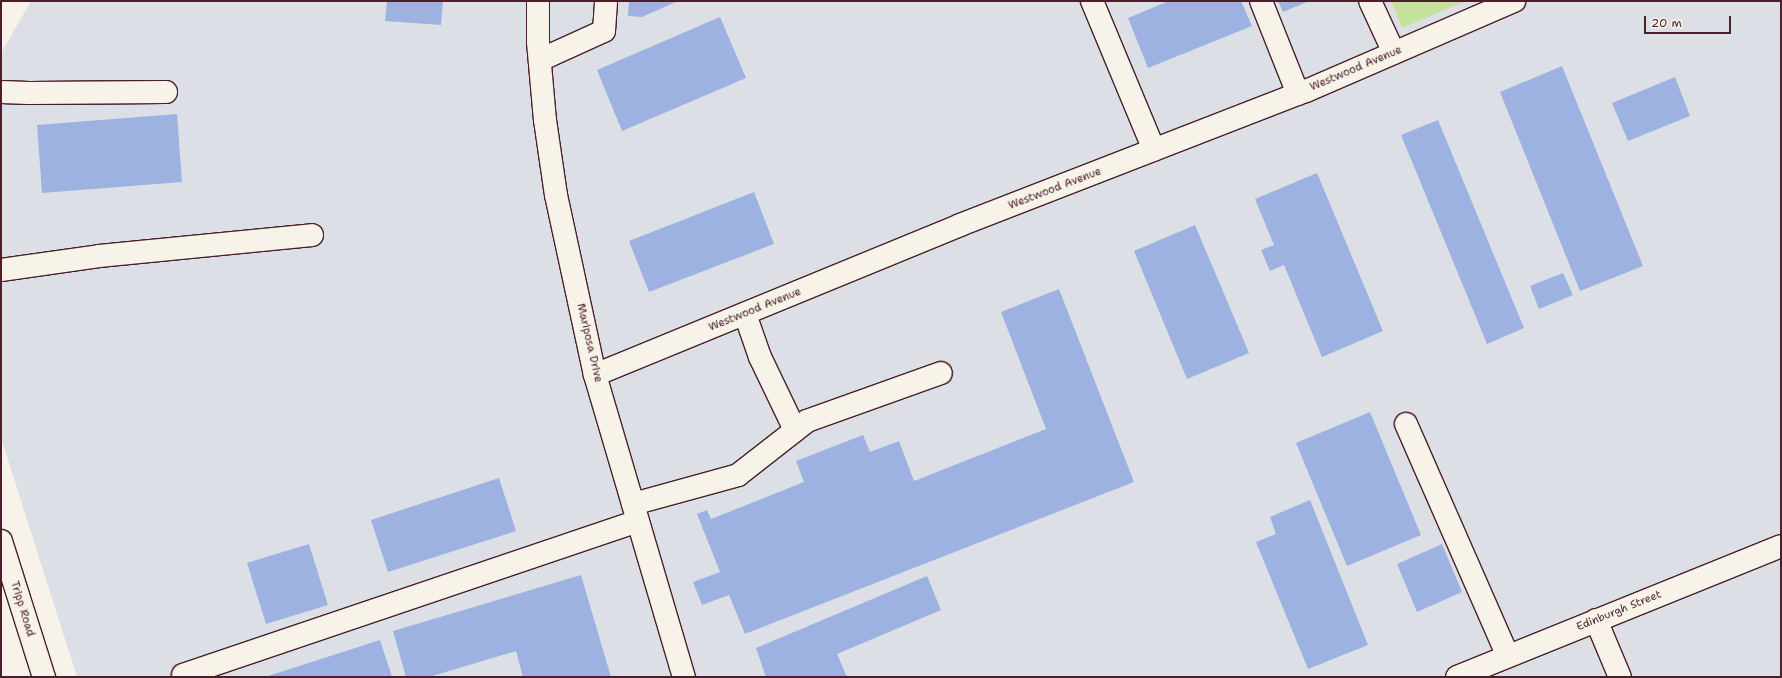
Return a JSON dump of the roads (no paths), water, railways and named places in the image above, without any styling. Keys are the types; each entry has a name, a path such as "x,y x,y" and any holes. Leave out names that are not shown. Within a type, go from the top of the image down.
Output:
{"street":[{"name":"Mariposa Drive","path":"538,1 540,60 545,120 556,195 595,375 684,677"},
{"path":"540,60 604,31 606,1"},
{"path":"1092,1 1154,150"},
{"path":"1261,1 1298,94"},
{"path":"1370,1 1394,53"},
{"name":"Westwood Avenue","path":"595,375 960,225 1298,94 1514,1"},
{"path":"1,92 29,94 166,92"},
{"path":"1,270 99,256 312,235"},
{"path":"745,314 760,357 795,430"},
{"path":"183,675 635,513 738,474 807,421 941,373"},
{"path":"1406,424 1508,656"},
{"name":"Tripp Road","path":"1,541 44,677"},
{"name":"Edinburgh Street","path":"1457,677 1781,546"},
{"path":"1596,620 1620,677"}]}
